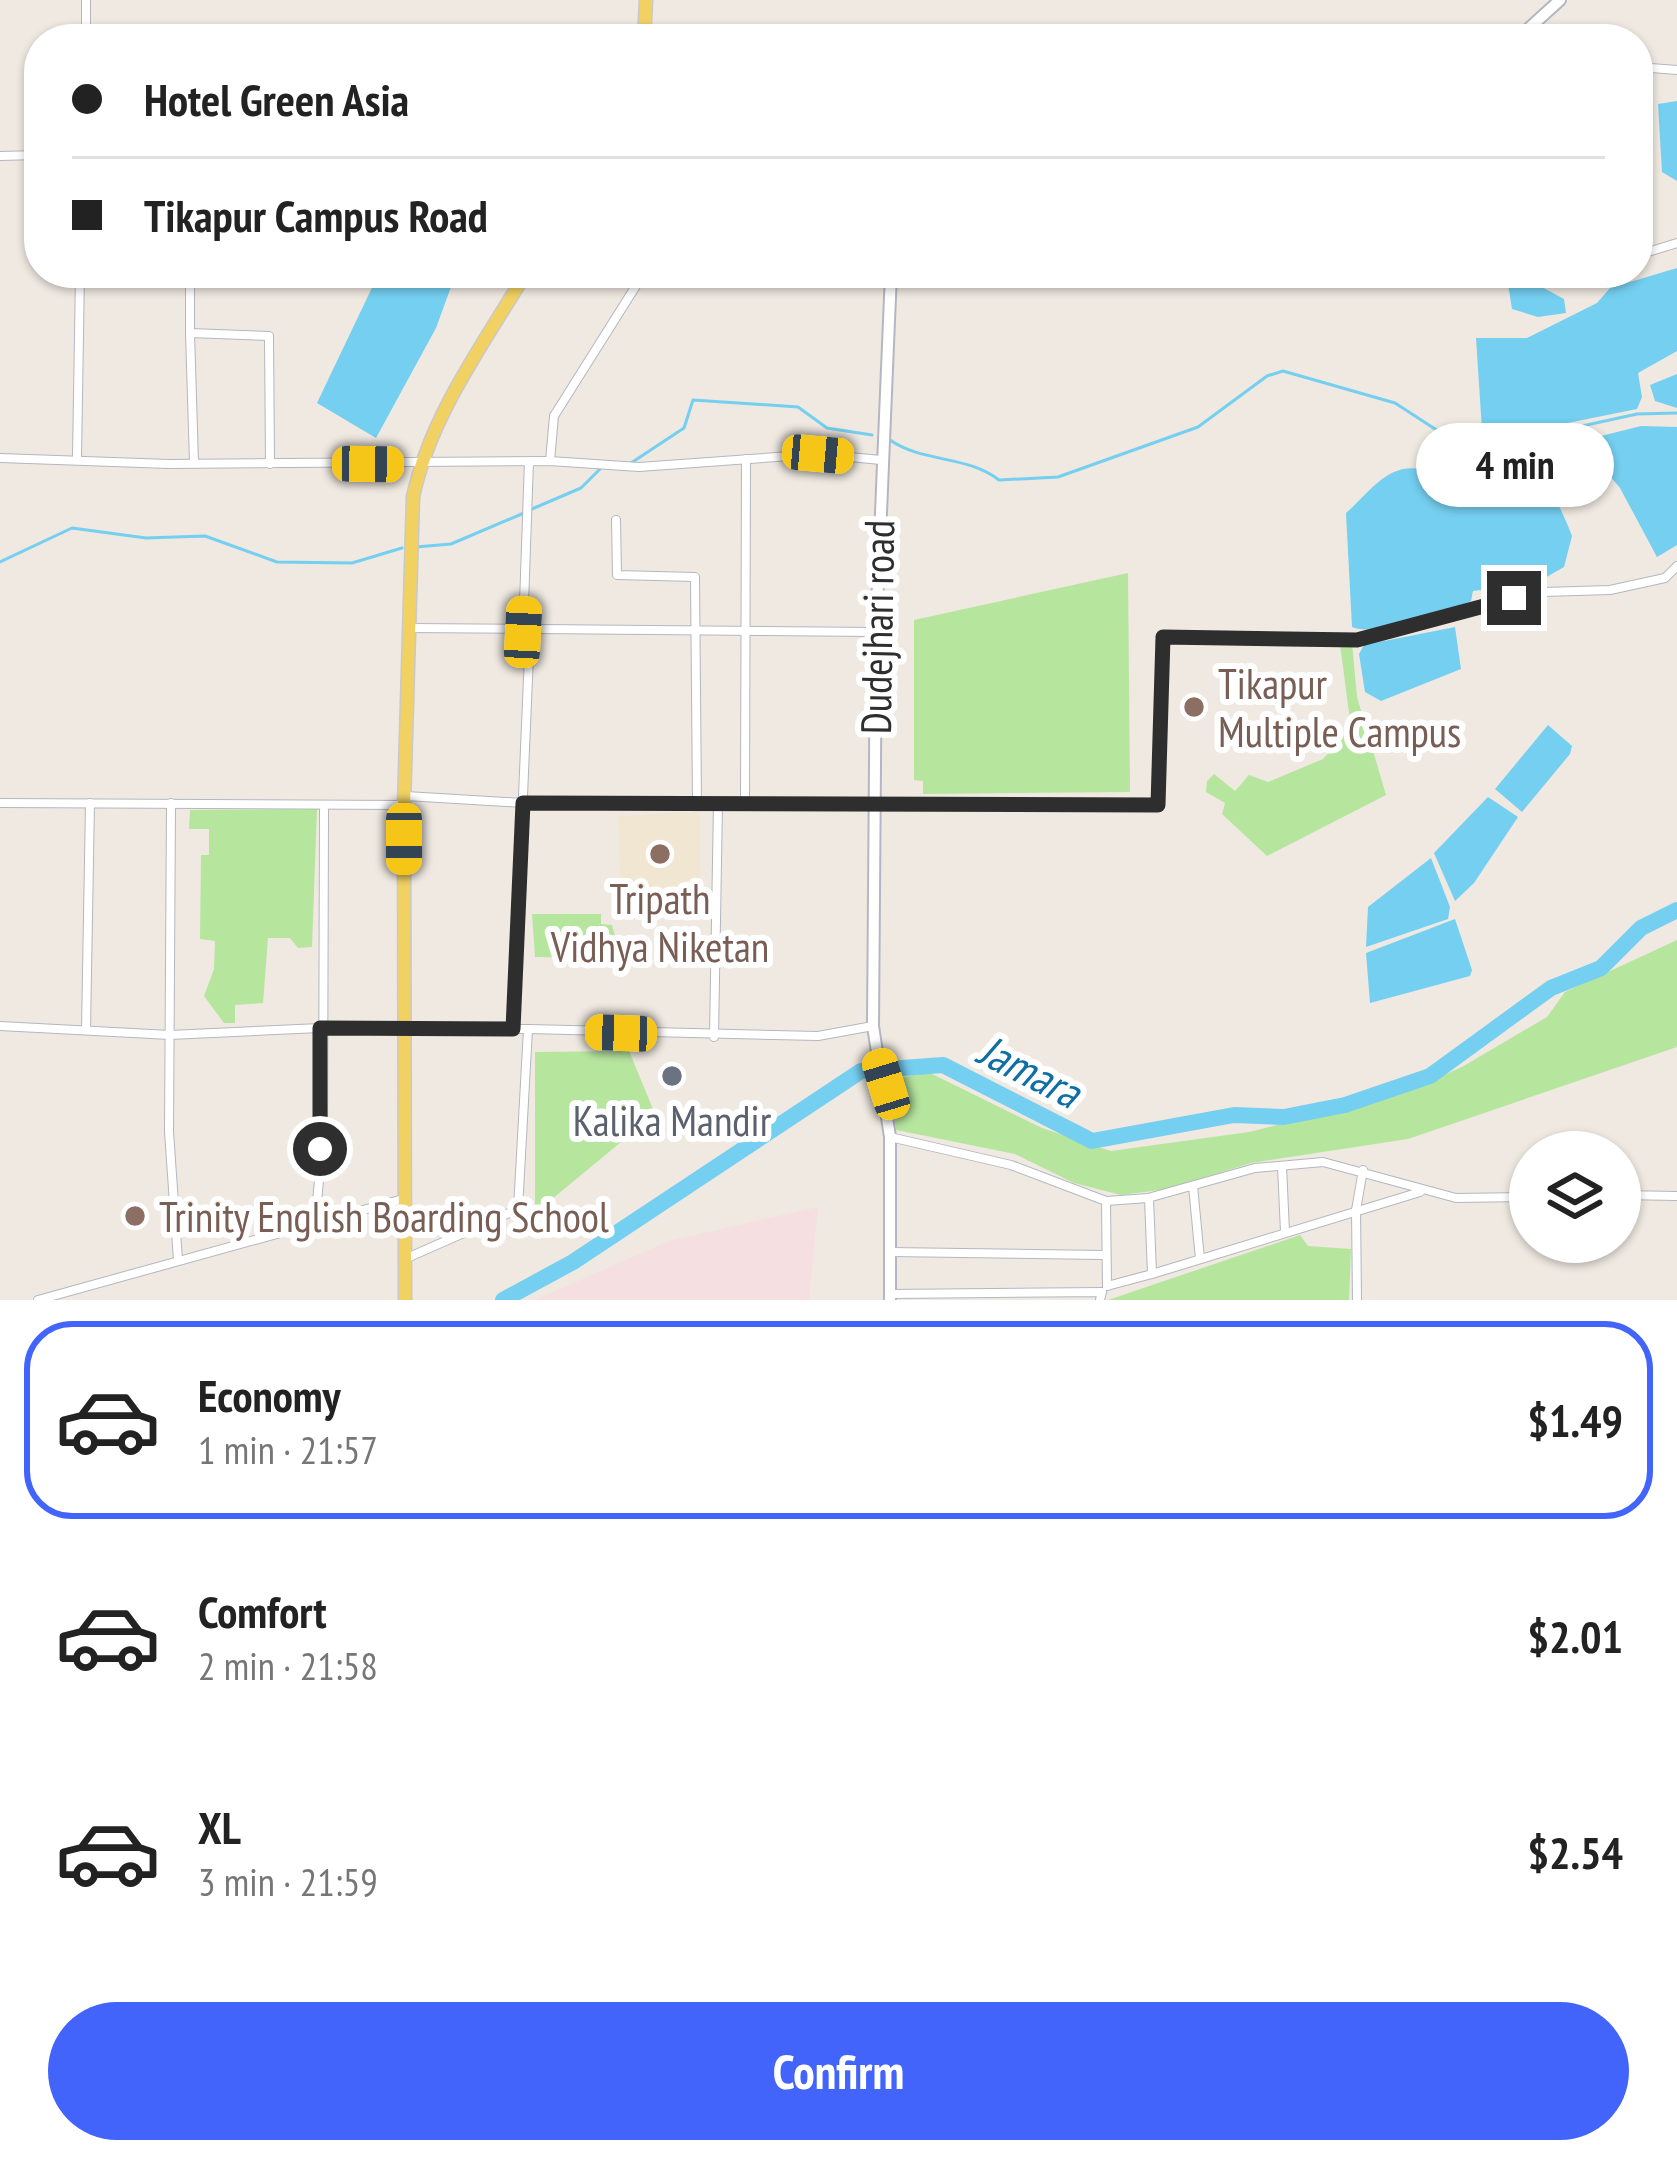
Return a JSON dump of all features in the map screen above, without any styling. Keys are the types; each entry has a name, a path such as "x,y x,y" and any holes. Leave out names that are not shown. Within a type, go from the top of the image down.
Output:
{"main road":[{"path":"405,1297 404,800 410,540 420,462 518,288"}],"street":[{"path":"1534,24 1560,0"},
{"path":"77,457 80,288"},
{"path":"190,288 194,463"},
{"path":"550,461 554,416 635,288"},
{"name":"Dudejhari road","path":"890,288 876,632 873,1026 886,1084 890,1137 890,1297"},
{"path":"190,333 268,336 270,464"},
{"path":"0,458 270,464 550,461 638,467 818,454 881,460"},
{"path":"746,459 746,803"},
{"path":"513,1029 523,803 529,461"},
{"path":"616,520 617,575 695,577 697,803"},
{"path":"0,803 404,800 1158,805 1163,637 1357,640 1524,596 1610,590 1665,578 1677,566"},
{"path":"408,628 876,632"},
{"path":"86,1030 90,803"},
{"path":"171,803 171,1218 178,1260"},
{"path":"714,1037 718,803"},
{"path":"315,1225 322,1135 324,810"},
{"path":"0,1026 170,1035 406,1028 714,1037 818,1036 873,1026"},
{"path":"407,1258 518,1209 528,1029"},
{"path":"890,1137 1011,1165 1106,1201 1149,1198 1282,1166 1323,1162 1364,1170 1421,1192 1456,1198 1509,1197"},
{"path":"1282,1166 1285,1232"},
{"path":"1357,1300 1356,1210 1364,1170"},
{"path":"1192,1186 1200,1259"},
{"path":"890,1297 1103,1293 1421,1192"},
{"path":"1641,1195 1677,1196"},
{"path":"1149,1198 1152,1274"},
{"path":"38,1300 77,1295 178,1260 403,1199"},
{"path":"1103,1293 1106,1201"},
{"path":"889,1252 1104,1255"}],"shaded area":[{"name":"Tripath Vidhya Niketan","path":"700,812 700,895 621,892 618,816"},
{"path":"818,1207 809,1300 535,1300 669,1241"}],"green space":[{"path":"1128,573 1130,792 923,794 923,781 914,780 914,620"},
{"path":"1352,643 1357,697 1386,795 1267,856 1222,814 1225,803 1206,792 1207,781 1214,774 1235,791 1249,775 1268,782 1323,759 1351,728 1340,644"},
{"path":"317,809 312,947 298,948 290,938 268,938 263,1003 235,1005 235,1023 224,1023 204,996 214,969 215,941 200,939 201,855 209,855 209,829 189,829 190,810"},
{"path":"532,914 601,914 601,924 612,925 621,958 535,957"},
{"path":"1677,940 1677,1047 1408,1139 1251,1163 1167,1189 1121,1195 1074,1183 1015,1154 896,1130 889,1082 926,1071 1042,1128 1111,1151 1249,1132 1398,1095 1462,1067 1547,1017 1565,992"},
{"path":"629,1051 655,1114 535,1213 535,1052"},
{"path":"1300,1235 1308,1246 1351,1249 1349,1300 1108,1300"}],"water":[{"path":"1677,101 1677,181 1662,172 1658,104"},
{"path":"1677,268 1677,351 1638,373 1642,397 1637,409 1538,429 1482,430 1476,338 1527,338 1597,303 1610,288 1653,288 1653,275"},
{"path":"372,288 451,288 436,328 376,438 317,403"},
{"path":"1509,288 1544,288 1564,299 1566,313 1538,317 1512,309"},
{"path":"1677,374 1677,408 1655,401 1650,385"},
{"path":"1641,426 1677,427 1677,545 1657,557 1620,488 1590,452 1593,438"},
{"path":"1552,438 1560,446 1552,483 1572,536 1564,567 1536,583 1473,591 1471,601 1411,623 1378,629 1352,627 1346,513 1374,486 1394,472 1419,469 1434,474"},
{"path":"1455,627 1461,669 1381,701 1365,692 1359,654 1364,645"},
{"path":"1548,725 1572,746 1570,754 1522,812 1495,789"},
{"path":"1488,797 1518,817 1474,883 1455,901 1434,853"},
{"path":"1431,858 1450,907 1448,919 1366,947 1368,907"},
{"path":"1455,919 1470,976 1370,1003 1366,953"}],"waterway":[{"path":"890,440 916,452 973,466 999,480 1058,477 1198,427 1267,376 1283,371 1395,403 1452,440 1497,434 1523,439 1637,414 1677,413"},
{"path":"631,463 684,428 693,400 798,407 827,428 872,435"},
{"path":"532,509 581,488 600,469"},
{"path":"416,547 451,544 524,513"},
{"path":"0,562 72,528 146,538 205,536 277,562 352,563 402,548"},
{"name":"Jamara","path":"503,1300 573,1262 861,1071 943,1065 1092,1141 1234,1115 1284,1117 1345,1105 1430,1076 1551,988 1601,968 1641,928 1677,910"}],"place":[{"name":"Tikapur Multiple Campus","path":"1194,707"},
{"name":"Tripath Vidhya Niketan","path":"660,854"},
{"name":"Kalika Mandir","path":"672,1076"},
{"name":"Trinity English Boarding School","path":"135,1216"}],"route":[{"path":"320,1149 320,1028 513,1029 523,803 1158,805 1163,637 1357,640 1514,598"}]}
